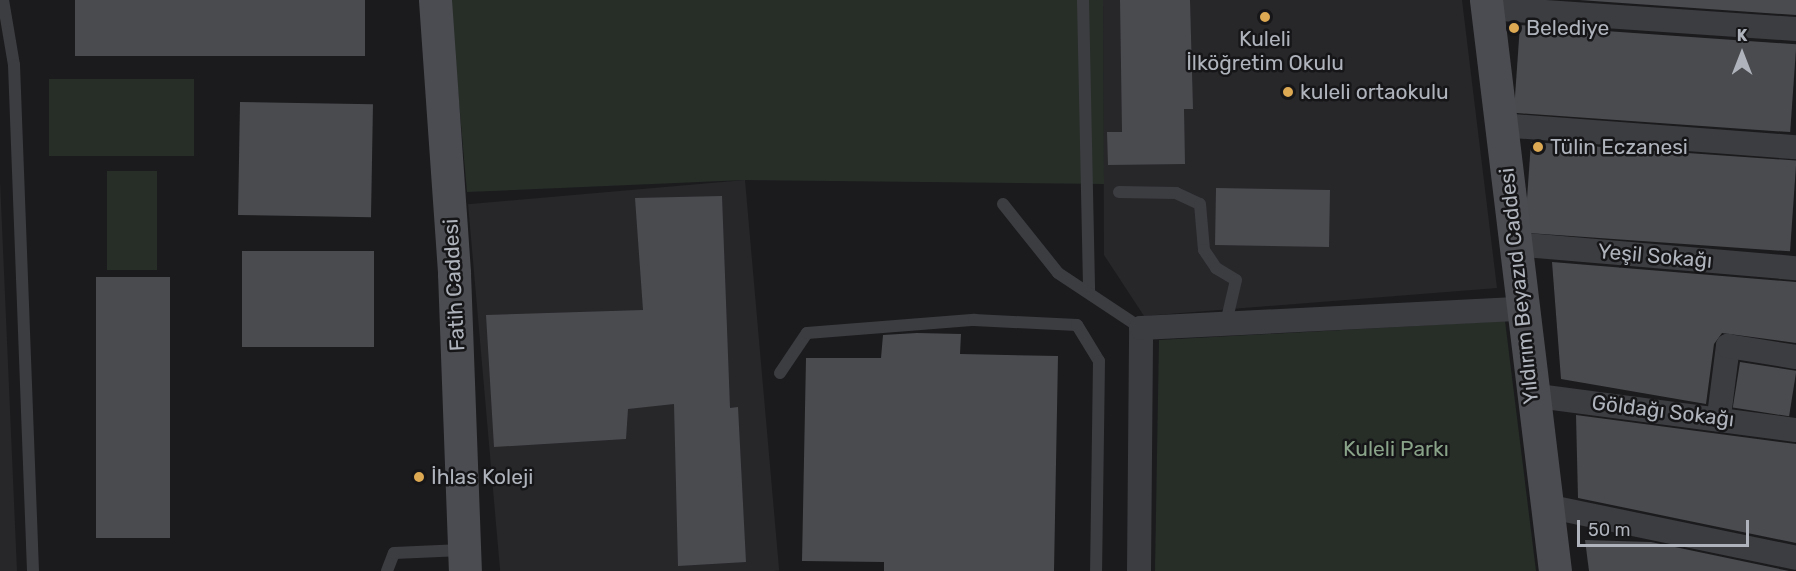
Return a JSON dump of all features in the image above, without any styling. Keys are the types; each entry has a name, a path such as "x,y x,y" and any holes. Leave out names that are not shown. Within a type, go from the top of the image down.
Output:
{"main road":[{"name":"Fatih Caddesi","path":"435,0 454,273 465,560"},
{"name":"Yıldırım Beyazıd Caddesi","path":"1487,4 1530,395 1555,571"}],"street":[{"path":"1487,4 1796,29"},
{"path":"1500,125 1796,147"},
{"name":"Yeşil Sokağı","path":"1514,244 1796,268"},
{"path":"1139,571 1141,328 1521,309"},
{"path":"1719,416 1728,346 1796,357"},
{"name":"Göldağı Sokağı","path":"1530,395 1719,416 1796,430"},
{"path":"1546,506 1796,558"}],"lane":[{"path":"3,0 14,65 33,571"},
{"path":"1083,0 1089,290"},
{"path":"1119,192 1176,193 1200,204 1204,250 1216,268 1236,280 1226,323"},
{"path":"1003,204 1048,263 1141,328"},
{"path":"780,373 807,333 974,320 1077,325 1099,361 1096,571"},
{"path":"387,571 394,552 465,560"}],"shaded area":[{"name":"kuleli ortaokulu","path":"1103,0 1462,0 1497,288 1144,316 1104,255"},
{"path":"0,180 17,571 0,571"},
{"path":"745,180 779,571 500,571 468,204"}],"green space":[{"path":"450,0 1103,0 1104,184 745,180 467,192"},
{"path":"49,79 194,79 194,156 49,156"},
{"path":"107,171 157,171 157,270 107,270"},
{"name":"Kuleli Parkı","path":"1505,321 1536,571 1155,571 1159,340"}],"building":[{"path":"75,0 365,0 365,56 75,56"},
{"path":"1120,0 1190,0 1193,109 1184,109 1185,164 1108,165 1107,132 1122,132"},
{"path":"1579,0 1796,0 1796,15"},
{"path":"1520,25 1796,44 1790,132 1514,113"},
{"path":"240,102 373,104 371,217 238,215"},
{"path":"1531,142 1796,161 1790,251 1525,233"},
{"path":"1216,188 1330,190 1329,247 1215,245"},
{"path":"722,196 730,408 738,407 746,562 678,566 674,404 628,409 626,439 494,447 486,315 643,310 635,198"},
{"path":"242,251 374,251 374,347 242,347"},
{"path":"1552,262 1796,282 1796,343 1722,333 1714,344 1706,404 1561,379"},
{"path":"96,277 170,277 170,538 96,538"},
{"path":"961,334 960,354 1058,356 1054,571 884,571 884,562 802,561 806,358 881,358 883,335"},
{"path":"1740,362 1796,371 1789,416 1733,407"},
{"path":"1576,415 1796,444 1796,543 1578,498"},
{"path":"1585,540 1651,542 1789,571 1589,571"}],"place":[{"name":"Kuleli İlköğretim Okulu","path":"1265,17"},
{"name":"Belediye","path":"1514,28"},
{"name":"kuleli ortaokulu","path":"1288,92"},
{"name":"Tülin Eczanesi","path":"1538,147"},
{"name":"İhlas Koleji","path":"419,477"}]}
